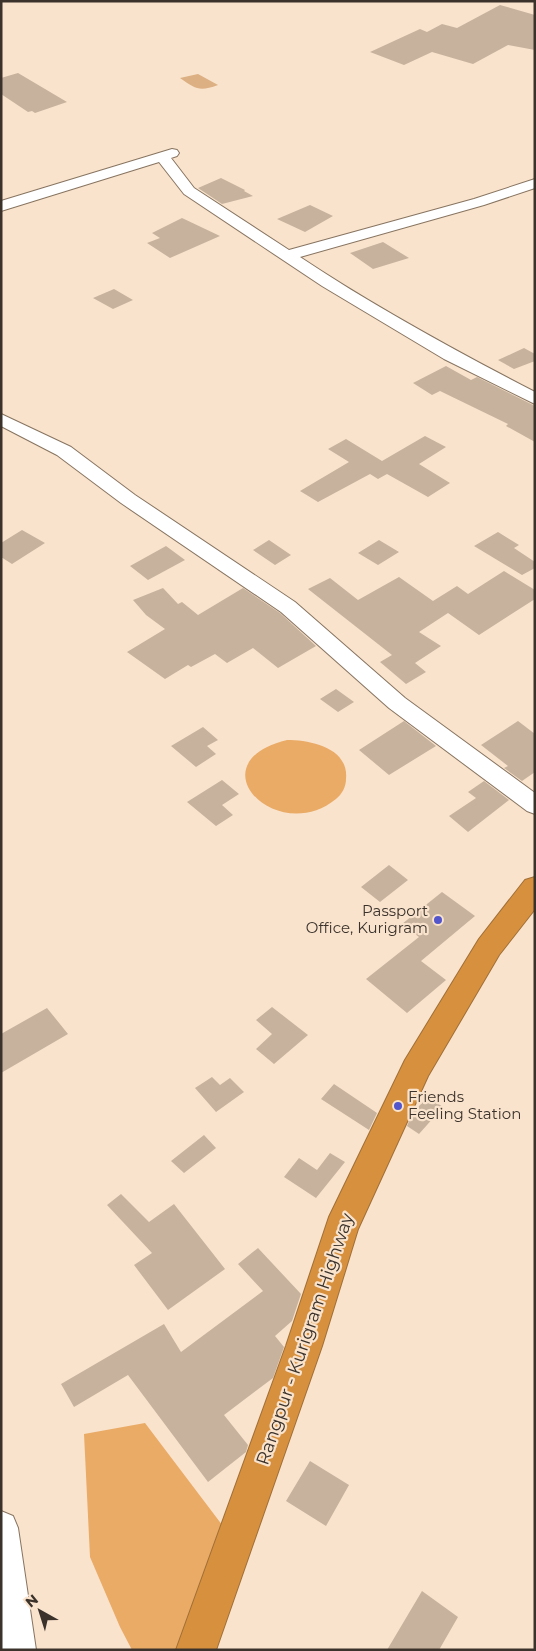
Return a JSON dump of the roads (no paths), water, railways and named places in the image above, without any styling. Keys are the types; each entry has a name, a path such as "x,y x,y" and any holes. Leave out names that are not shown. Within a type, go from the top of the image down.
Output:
{"highway":[{"name":"Rangpur - Kurigram Highway","path":"196,1650 304,1346 341,1228 416,1069 489,947 535,888"}],"street":[{"path":"1,206 167,155 189,191 287,256 328,283 450,355 535,399"},
{"path":"287,256 479,202 535,183"},
{"path":"1,419 64,451 128,499 288,607 397,703 535,805"},
{"path":"1,1528 19,1650"}],"place":[{"name":"Passport Office, Kurigram","path":"438,920"},
{"name":"Friends Feeling Station","path":"398,1106"}]}
